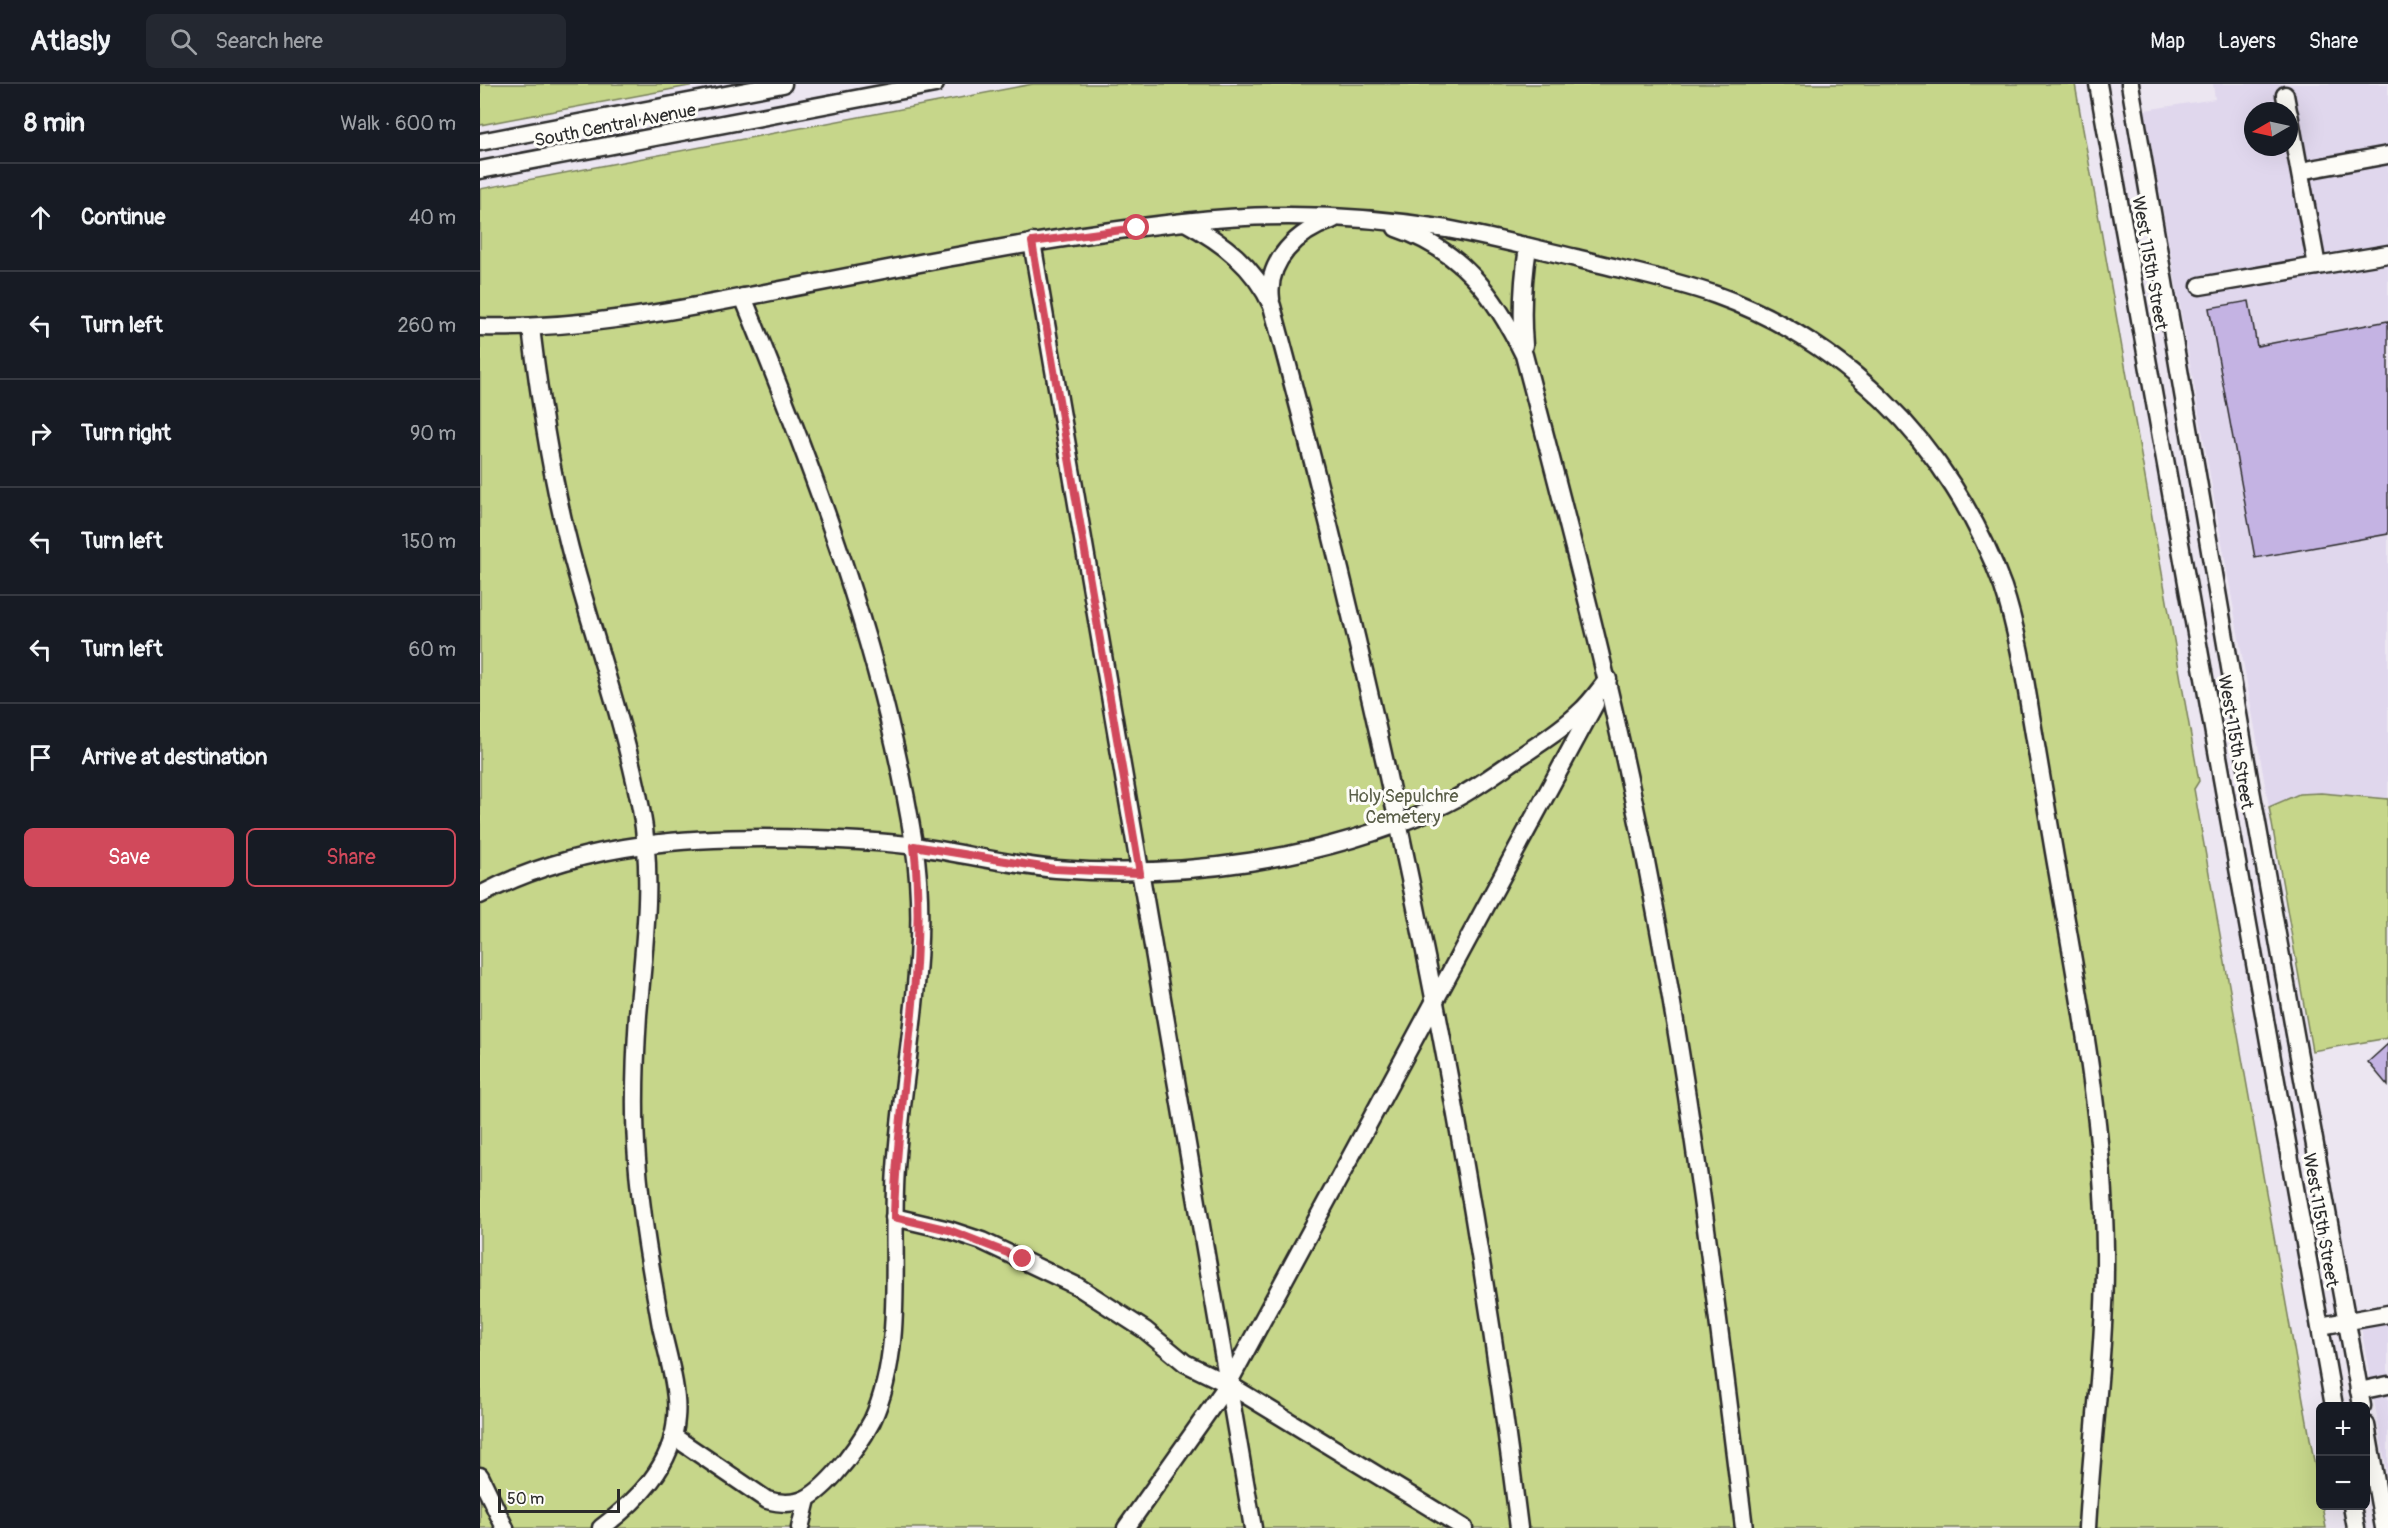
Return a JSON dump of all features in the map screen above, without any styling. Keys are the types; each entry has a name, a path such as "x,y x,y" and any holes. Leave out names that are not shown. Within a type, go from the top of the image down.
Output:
{"street":[{"name":"South Central Avenue","path":"480,142 783,84"},
{"name":"South Central Avenue","path":"480,170 935,84"},
{"name":"West 115th Street","path":"2098,84 2333,1402"},
{"name":"West 115th Street","path":"2130,84 2249,778 2361,1399"},
{"path":"2300,171 2388,155"},
{"path":"2297,156 2317,266"},
{"path":"480,327 531,328 657,314 1032,242 1185,222 1234,218 1367,219 1448,230 1528,247 1712,294 1769,317 1799,335 1858,378 1883,399 1906,425 1953,486 1972,517 2001,582 2019,650 2084,1033 2097,1124 2104,1212 2104,1305 2087,1528"},
{"path":"1339,218 1296,239 1272,276 1269,287 1368,682 1436,1001 1478,1242 1519,1528"},
{"path":"1367,219 1407,232 1452,258 1470,273 1486,288 1498,306 1524,355"},
{"path":"1185,222 1215,240 1251,270 1263,286 1272,306"},
{"path":"1032,242 1253,1528"},
{"path":"1528,247 1521,317 1524,355 1608,679 1653,896 1686,1084 1744,1528"},
{"path":"2200,286 2388,254"},
{"path":"673,1436 767,1500 782,1504 807,1499 817,1492 844,1464 872,1420 886,1376 892,1329 898,1137 918,959 918,882 914,846 896,752 862,625 813,476 743,297"},
{"path":"531,328 543,424 556,488 571,553 621,723 647,844 647,909 636,1048 637,1156 642,1220 677,1416 673,1436 659,1469 647,1488 600,1528"},
{"path":"480,895 516,878 570,860 647,844 746,837 878,842 1054,869 1140,873 1196,869 1277,856 1365,835 1437,807 1468,792 1543,741 1580,712 1608,679"},
{"path":"1126,1528 1228,1384 1608,679"},
{"path":"894,1217 949,1230 982,1241 1051,1273 1136,1324 1185,1364 1228,1384 1464,1528"},
{"path":"2320,1326 2388,1314"},
{"path":"2361,1399 2388,1385"},
{"path":"2370,1438 2382,1478 2385,1521"},
{"path":"480,1476 505,1528"},
{"path":"800,1528 807,1499"},
{"path":"2353,1510 2356,1528"}],"shaded area":[{"path":"2213,84 2388,84 2388,799 2321,793 2299,794 2269,807 2145,110 2215,99"},
{"path":"2388,1305 2388,1478 2358,1310"}],"green space":[{"path":"480,84 700,84 480,125"},
{"name":"Holy Sepulchre Cemetery","path":"1033,84 2075,84 2199,781 2194,789 2316,1472 2316,1510 2323,1510 2326,1528 480,1528 480,189"},
{"path":"2321,793 2388,799 2388,1038 2312,1051 2269,807 2299,794"}],"building":[{"path":"2249,301 2257,346 2388,321 2388,534 2255,558 2209,308"},
{"path":"2388,1044 2388,1086 2368,1062"}],"route":[{"path":"1023,1259 949,1230 894,1217 898,1137 918,959 918,882 914,846 1054,869 1140,873 1032,242 1137,228"}]}
